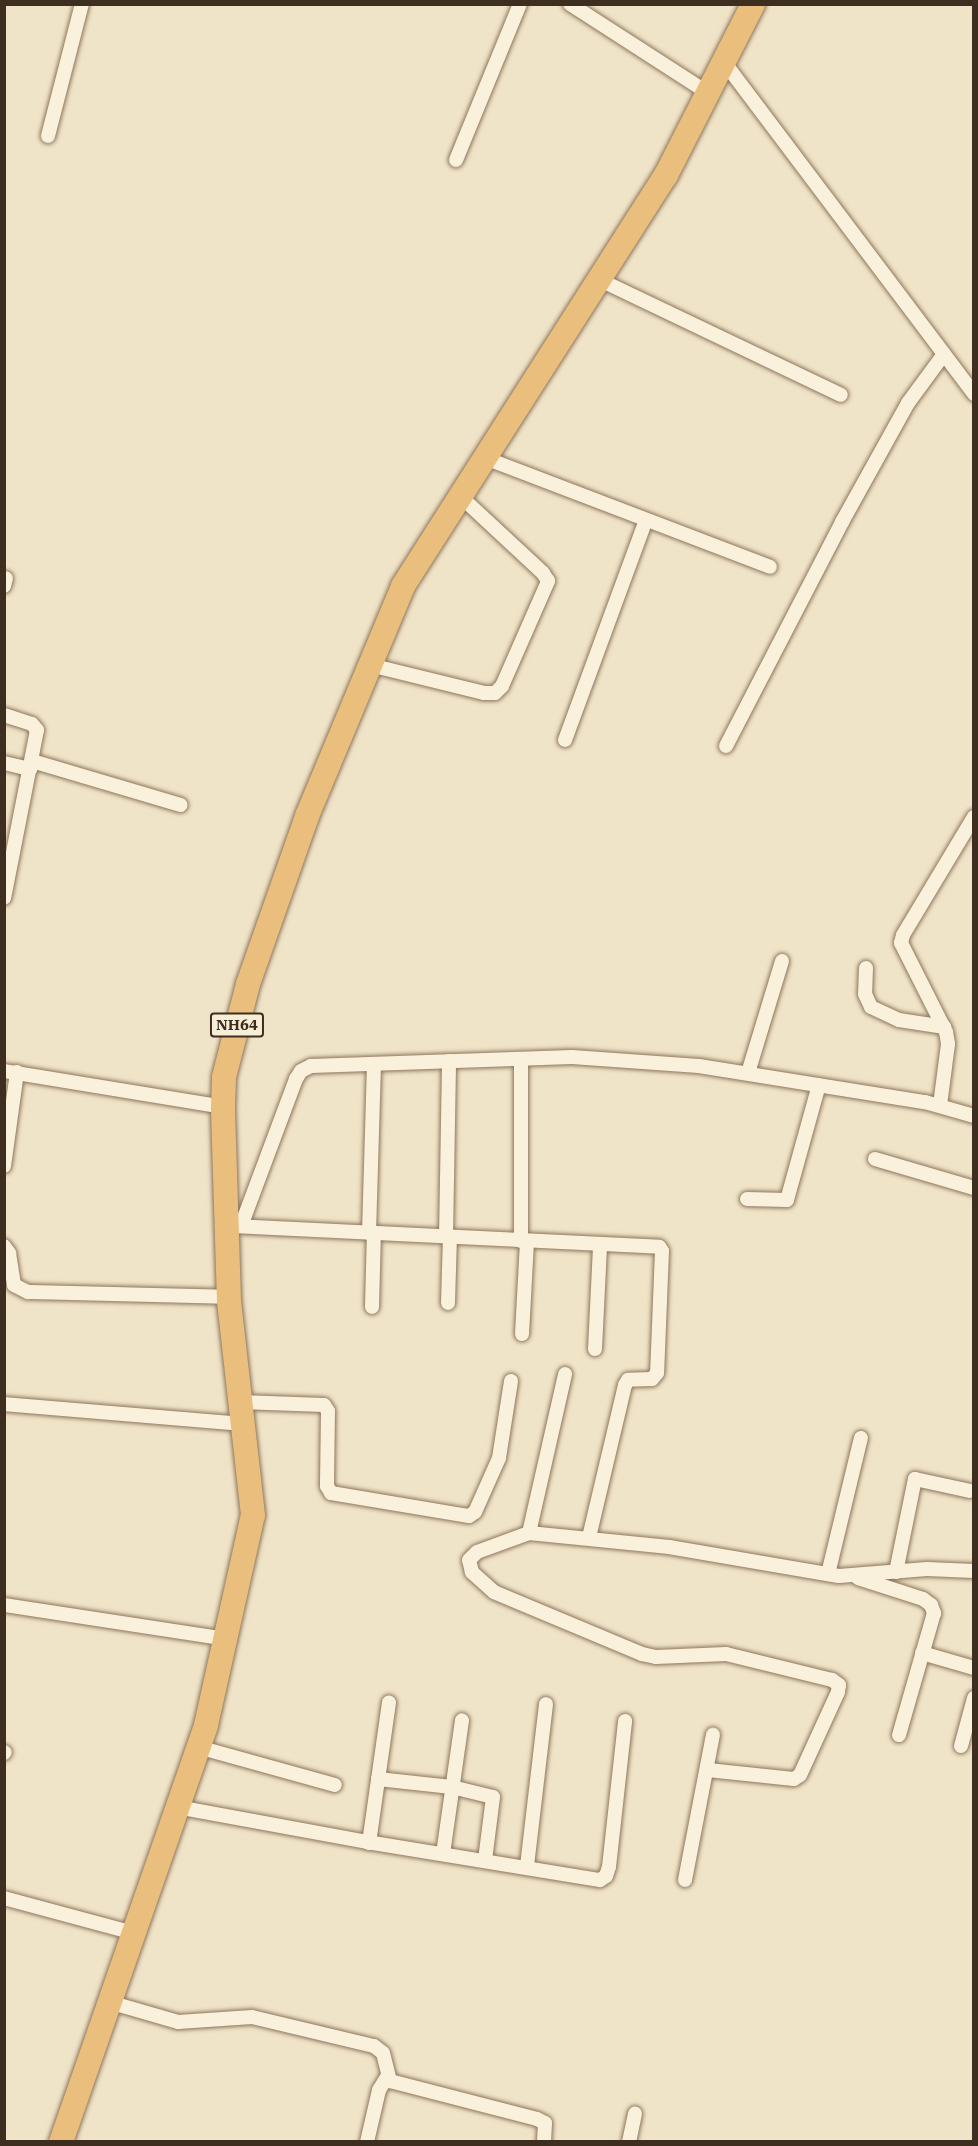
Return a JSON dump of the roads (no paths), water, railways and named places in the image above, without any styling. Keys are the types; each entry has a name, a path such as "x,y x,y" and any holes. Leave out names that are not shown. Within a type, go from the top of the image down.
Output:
{"highway":[{"name":"NH64","path":"62,2142 206,1725 253,1515 228,1297 234,1226 224,1107 224,1077 248,984 307,816 403,586 666,176 753,4"}],"street":[{"path":"48,136 82,4"},
{"path":"456,160 520,4"},
{"path":"570,4 708,93"},
{"path":"724,62 974,394"},
{"path":"598,279 841,396"},
{"path":"726,746 842,522 908,403 944,354"},
{"path":"484,458 770,567"},
{"path":"370,665 484,693 495,693 502,686 548,581 543,573 460,496"},
{"path":"565,740 646,520"},
{"path":"4,715 32,724 37,730 31,765 9,848 4,898"},
{"path":"4,763 31,765 181,804"},
{"path":"940,1105 948,1044 944,1027 901,943 903,935 974,817"},
{"path":"748,1073 782,961"},
{"path":"866,968 865,994 871,1007 899,1020 944,1027"},
{"path":"589,1537 628,1380 652,1379 657,1373 662,1251 659,1247 653,1246 234,1226 301,1071 311,1066 589,1058 699,1066 748,1073 940,1105 974,1116"},
{"path":"521,1059 524,1241 522,1334"},
{"path":"448,1303 449,1061"},
{"path":"372,1307 374,1064"},
{"path":"4,1167 11,1071 224,1107"},
{"path":"747,1199 787,1200 819,1085"},
{"path":"875,1159 974,1188"},
{"path":"595,1348 600,1245"},
{"path":"4,1246 9,1253 14,1285 28,1292 228,1297"},
{"path":"530,1533 564,1374"},
{"path":"4,1404 241,1413 324,1405 328,1411 327,1486 331,1493 469,1516 475,1512 499,1458 511,1381"},
{"path":"828,1574 861,1438"},
{"path":"896,1572 915,1479 970,1491"},
{"path":"708,1770 794,1779 800,1775 838,1692 839,1685 832,1680 726,1654 656,1657 642,1654 494,1592 482,1584 472,1572 469,1560 477,1551 530,1533 589,1537 669,1547 854,1577 923,1599 931,1605 934,1613 898,1735"},
{"path":"854,1577 927,1569 974,1571"},
{"path":"4,1605 225,1639"},
{"path":"922,1653 974,1668"},
{"path":"961,1746 974,1698"},
{"path":"369,1843 389,1702"},
{"path":"527,1866 546,1704"},
{"path":"443,1854 462,1720"},
{"path":"177,1807 369,1843 527,1866 600,1880 606,1876 625,1721"},
{"path":"685,1880 713,1736"},
{"path":"198,1747 335,1785"},
{"path":"378,1779 452,1787 493,1797 484,1860"},
{"path":"4,1898 134,1933"},
{"path":"109,2002 178,2022 252,2017 374,2046 383,2053 387,2076 379,2090 367,2142"},
{"path":"387,2076 398,2084 537,2119 545,2123 544,2142"},
{"path":"629,2142 635,2114"}]}
